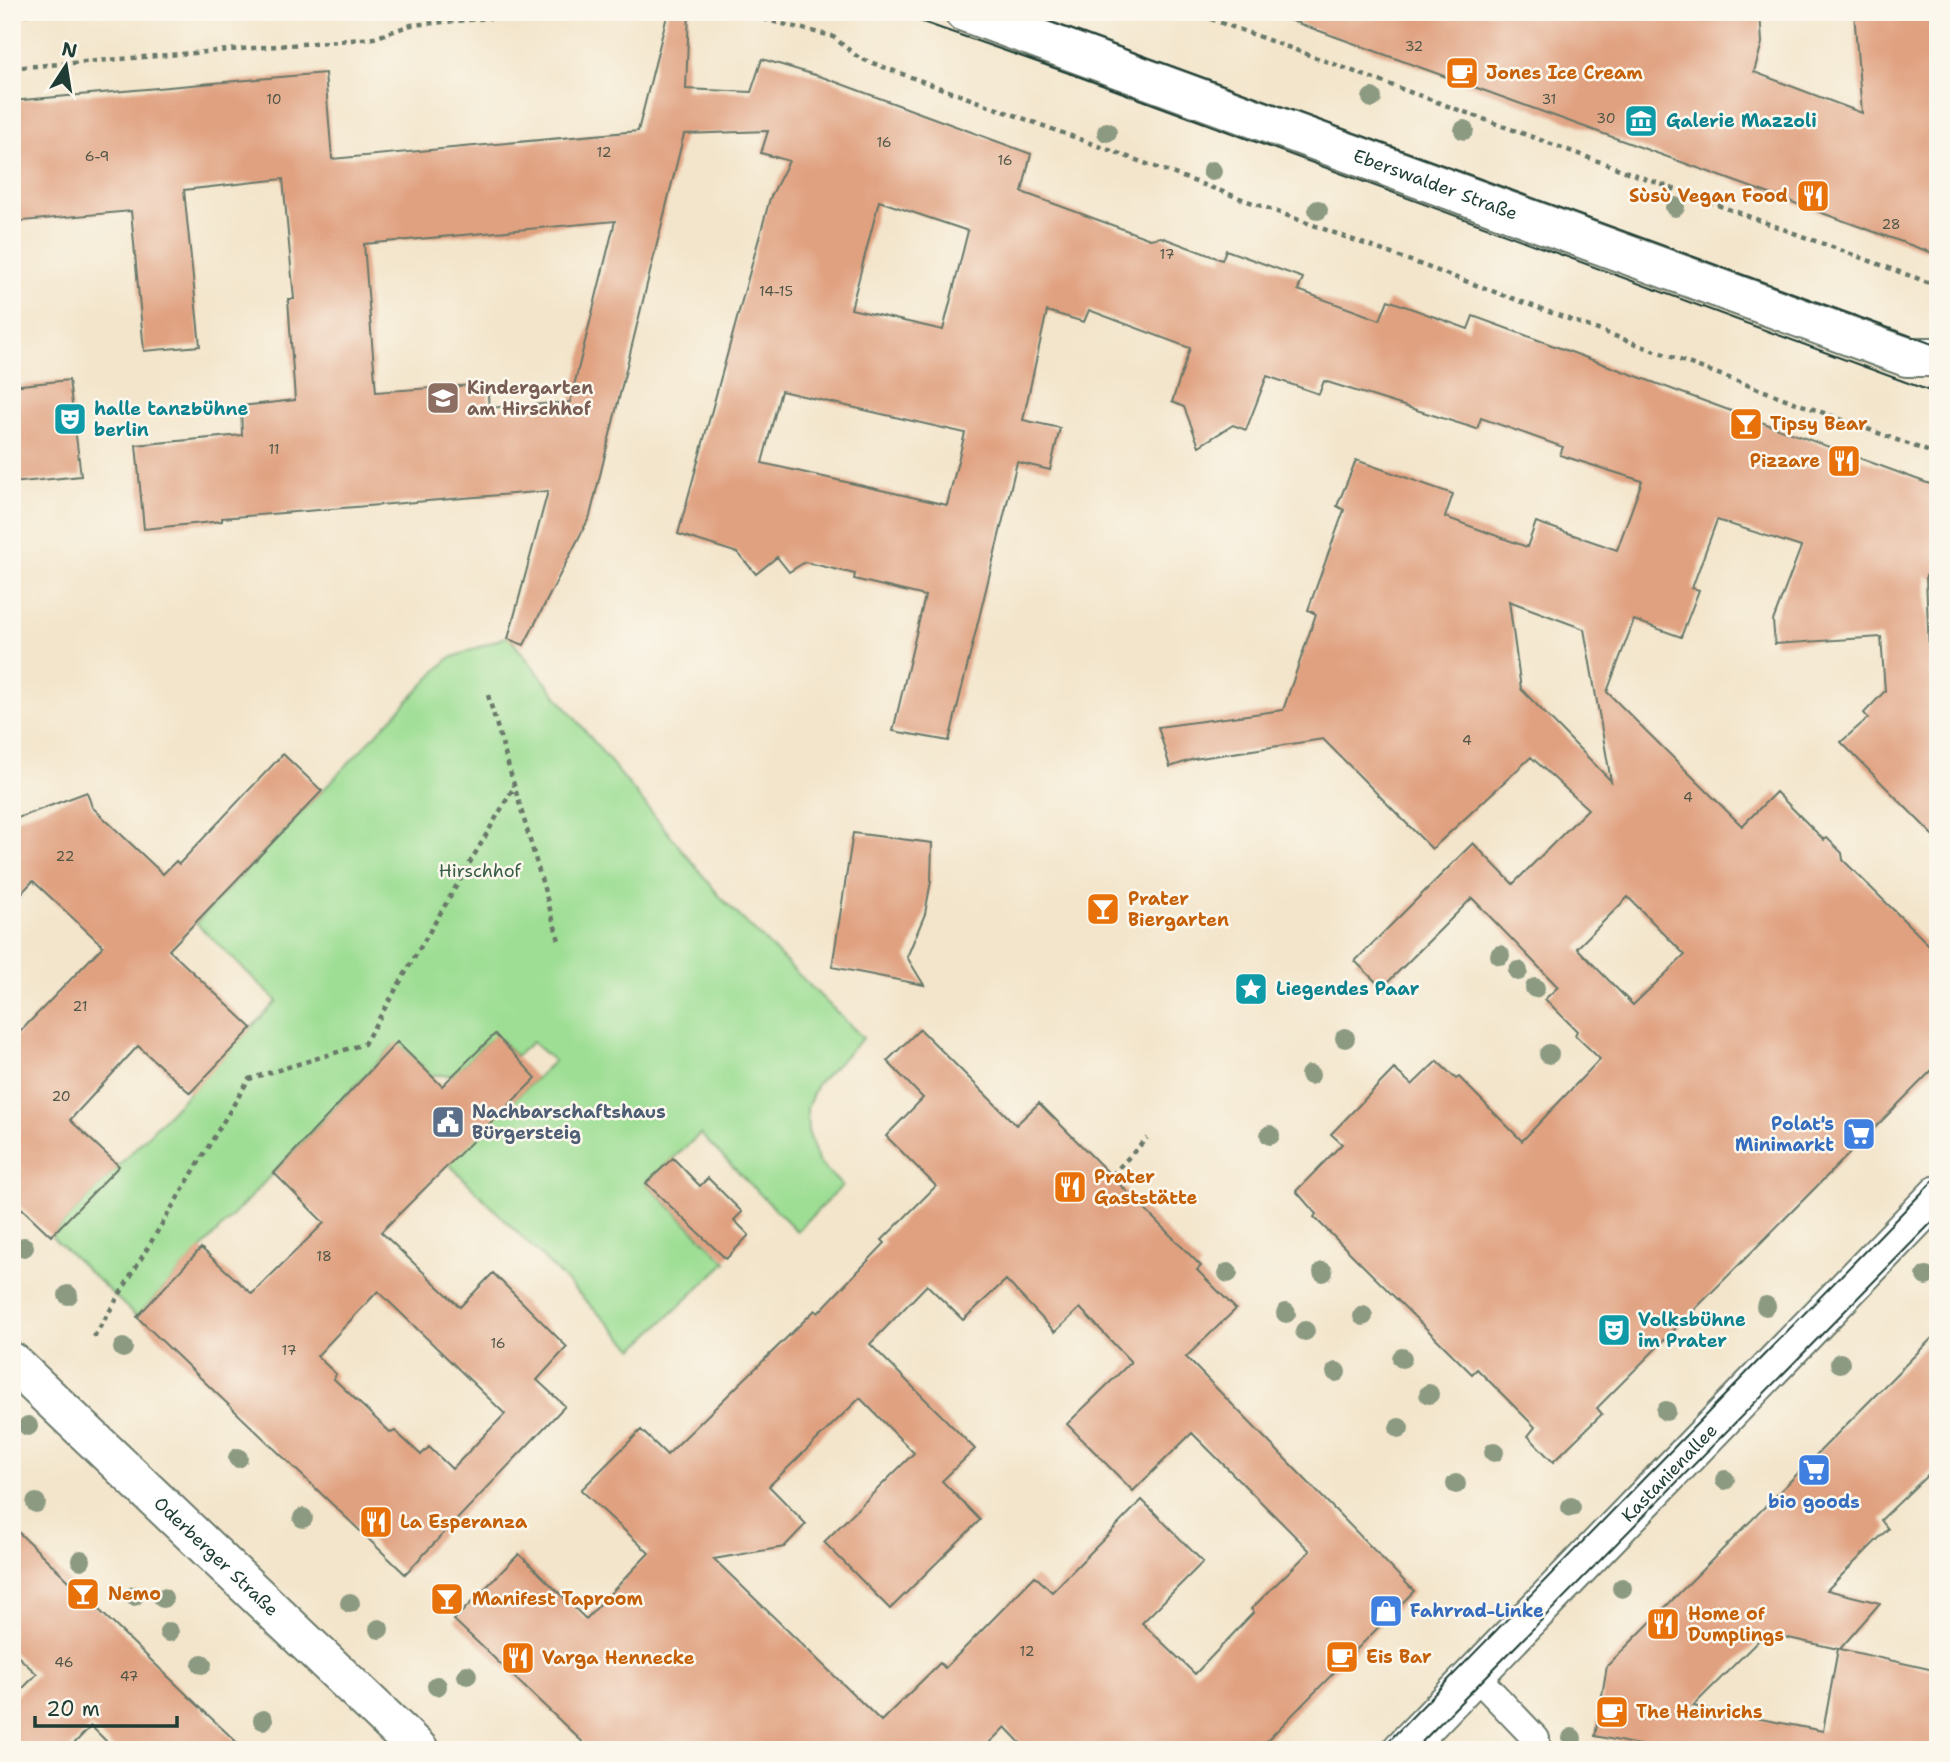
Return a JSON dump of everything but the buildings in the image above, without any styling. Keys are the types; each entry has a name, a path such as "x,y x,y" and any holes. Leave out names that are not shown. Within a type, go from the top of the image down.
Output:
{"street":[{"name":"Eberswalder Straße","path":"964,12 1922,357 1938,386"},
{"name":"Kastanienallee","path":"1402,1750 1938,1195"},
{"name":"Oderberger Straße","path":"12,1362 419,1750"}],"lane":[{"path":"1476,1676 1536,1739"}],"path":[{"path":"12,68 374,38 411,24 558,12"},
{"path":"734,12 832,36 859,58 1938,455"},
{"path":"1192,12 1938,286"},
{"path":"488,695 560,944"},
{"path":"94,1337 249,1079 365,1044 514,787"},
{"path":"1112,1175 1147,1138"}],"green space":[{"name":"Hirschhof","path":"508,636 722,899 863,1038 817,1084 807,1108 808,1131 818,1161 842,1186 797,1231 700,1134 646,1183 726,1262 634,1349 448,1163 554,1061 532,1042 516,1056 501,1040 488,1041 454,1075 431,1075 402,1047 393,1046 137,1317 51,1236 277,1001 196,923 448,659"}],"tram line":[{"path":"12,17 56,12"},
{"path":"894,12 1080,77 1938,394"},
{"path":"1024,12 1938,346"},
{"path":"1380,1750 1938,1176"},
{"path":"1414,1750 1938,1216"}],"place":[{"name":"Jones Ice Cream","path":"1462,73"},
{"name":"Galerie Mazzoli","path":"1641,121"},
{"name":"Sùsù Vegan Food","path":"1813,196"},
{"name":"Kindergarten am Hirschhof","path":"443,398"},
{"name":"halle tanzbühne berlin","path":"70,419"},
{"name":"Tipsy Bear","path":"1746,424"},
{"name":"Pizzare","path":"1844,461"},
{"name":"Prater Biergarten","path":"1103,909"},
{"name":"Liegendes Paar","path":"1251,989"},
{"name":"Nachbarschaftshaus Bürgersteig","path":"448,1122"},
{"name":"Polat's Minimarkt","path":"1859,1134"},
{"name":"Prater Gaststätte","path":"1070,1187"},
{"name":"Volksbühne im Prater","path":"1614,1330"},
{"name":"bio goods","path":"1814,1470"},
{"name":"La Esperanza","path":"376,1522"},
{"name":"Nemo","path":"83,1594"},
{"name":"Manifest Taproom","path":"447,1599"},
{"name":"Fahrrad-Linke","path":"1386,1611"},
{"name":"Home of Dumplings","path":"1663,1624"},
{"name":"Eis Bar","path":"1342,1657"},
{"name":"Varga Hennecke","path":"518,1658"},
{"name":"The Heinrichs","path":"1612,1712"}]}
